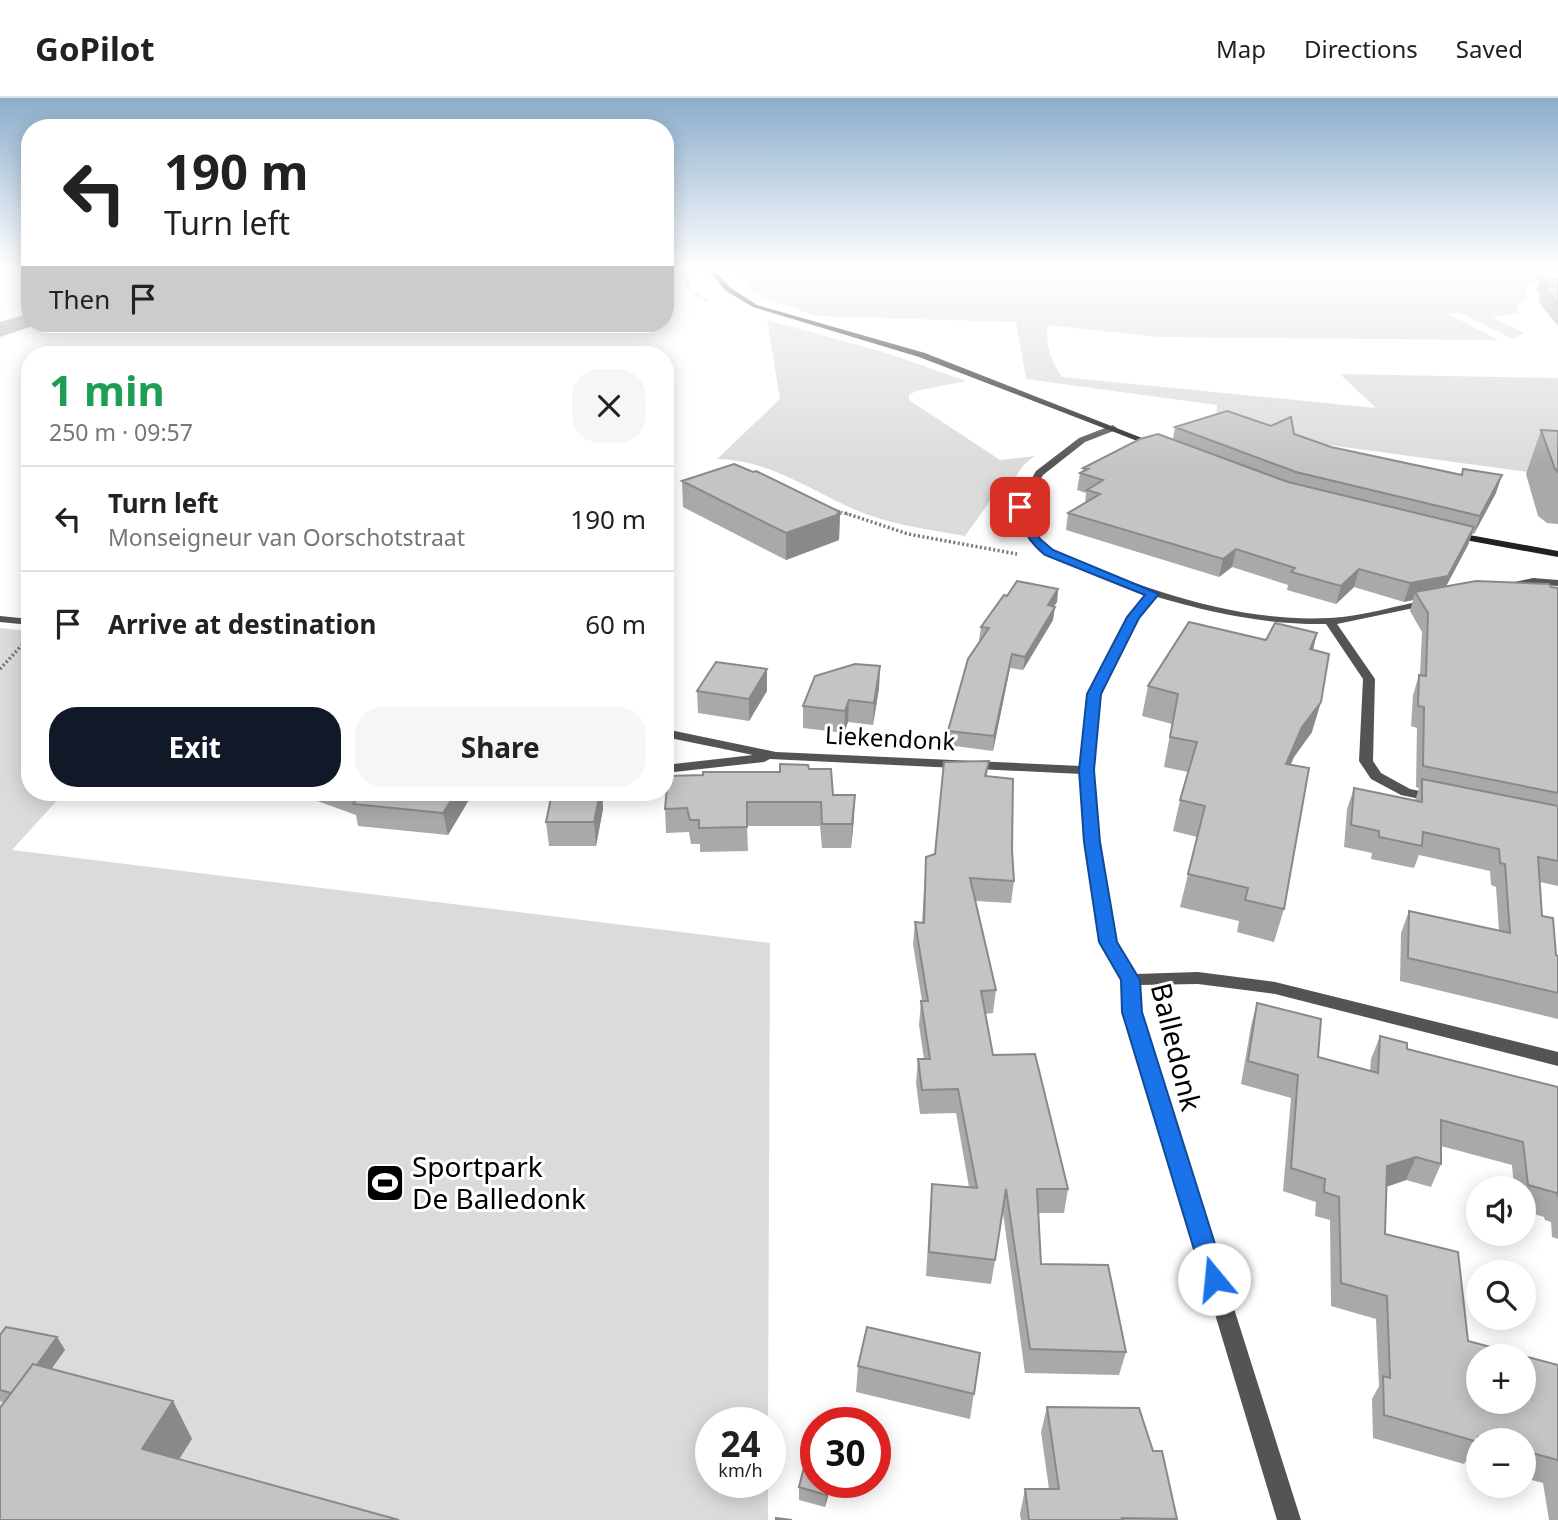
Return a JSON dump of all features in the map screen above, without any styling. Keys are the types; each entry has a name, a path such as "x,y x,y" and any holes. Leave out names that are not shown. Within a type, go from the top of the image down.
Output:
{"main road":[{"path":"848,333 922,355 1163,447"},
{"path":"1447,534 1558,554"}],"street":[{"path":"1113,428 1083,440 1039,473 1020,507 1028,530 1035,541 1049,553 1153,594 1258,617 1329,621 1439,600"},
{"path":"1492,589 1533,581 1558,583"},
{"name":"Balledonk","path":"1153,594 1133,617 1094,694 1087,770 1092,842 1108,942 1131,980 1132,1012 1289,1520"},
{"path":"0,619 21,621"},
{"path":"1329,621 1369,679 1366,761 1376,776 1406,792 1444,800"},
{"name":"Liekendonk","path":"674,735 776,756 1087,770"},
{"name":"Liekendonk","path":"674,768 776,756"},
{"path":"1131,980 1198,978 1275,988 1558,1059"}],"path":[{"path":"831,508 855,519 908,534 1028,556 1049,553"},
{"path":"0,669 21,647"}],"shaded area":[{"path":"769,333 815,333 890,354 966,381 916,391 909,395 909,400 1000,460 1035,456 1018,473 1011,495 995,494 965,536 906,525 849,507 770,469 717,459 780,399"},
{"path":"1018,333 1047,333 1052,359 1062,377 1376,408 1340,374 1558,378 1558,476 1314,443 1216,418 1217,405 1026,379"},
{"path":"1125,333 1485,333 1498,340 1159,337"},
{"path":"1502,333 1523,333 1513,339"},
{"name":"Sportpark De Balledonk","path":"0,628 21,630 21,801 57,801 12,850 770,943 768,1407 695,1407 695,1498 768,1498 768,1520 0,1520"}],"building":[{"path":"1227,411 1271,426 1291,417 1294,434 1331,447 1462,475 1463,469 1502,475 1480,516 1296,472 1175,427"},
{"path":"1541,430 1558,431 1558,472 1555,469"},
{"path":"1158,434 1288,482 1474,527 1448,576 1410,583 1359,569 1341,586 1291,572 1295,568 1236,549 1223,559 1068,513 1100,494 1087,490 1103,480 1080,473 1088,469 1083,468 1140,439"},
{"path":"734,464 756,471 840,514 786,533 682,481"},
{"path":"1017,581 1058,589 1048,605 1055,607 1025,657 1012,654 994,736 948,731 968,659 989,628 981,627"},
{"path":"1476,581 1549,584 1558,588 1558,793 1423,766 1424,707 1418,706 1419,675 1426,676 1428,613 1415,592"},
{"path":"1189,622 1266,640 1275,623 1317,633 1310,649 1329,654 1321,702 1302,727 1286,764 1309,768 1284,909 1245,900 1248,888 1188,874 1205,806 1180,800 1197,742 1170,737 1178,694 1148,686"},
{"path":"716,662 767,669 749,699 697,691"},
{"path":"855,664 880,666 874,703 849,700 845,711 803,706 815,676"},
{"path":"989,761 985,776 1013,779 1014,881 970,878 996,990 981,991 993,1055 1035,1054 1068,1189 1037,1189 1041,1264 1108,1265 1126,1352 1030,1349 1006,1189 995,1260 929,1252 932,1184 977,1188 958,1089 922,1090 918,1059 930,1059 921,1001 928,1001 915,922 924,923 926,857 935,854 944,762"},
{"path":"780,764 808,765 809,769 831,769 833,795 855,795 852,824 822,824 821,802 747,802 747,827 699,828 699,820 690,820 687,808 665,809 666,801 674,801 674,776 703,775 703,772 780,772"},
{"path":"1422,779 1558,806 1558,861 1538,857 1542,916 1553,918 1558,956 1558,993 1408,958 1409,911 1510,933 1505,864 1500,863 1499,849 1423,832 1422,846 1379,837 1379,831 1351,825 1354,788 1422,802"},
{"path":"355,801 451,801 443,813 353,804"},
{"path":"550,801 598,801 594,822 546,822"},
{"path":"1257,1003 1321,1019 1318,1057 1378,1073 1380,1036 1407,1043 1407,1049 1558,1087 1558,1197 1557,1193 1536,1187 1536,1176 1527,1176 1523,1142 1441,1120 1441,1164 1416,1157 1387,1166 1385,1234 1458,1252 1468,1341 1479,1344 1466,1344 1466,1414 1536,1414 1536,1359 1558,1365 1558,1460 1536,1454 1536,1428 1466,1428 1466,1439 1384,1415 1383,1376 1390,1378 1387,1296 1341,1283 1339,1197 1324,1192 1325,1179 1291,1168 1298,1075 1248,1061"},
{"path":"6,1327 57,1337 37,1365 33,1364 11,1393 0,1390 0,1335"},
{"path":"867,1327 980,1353 974,1394 858,1366"},
{"path":"33,1364 173,1401 142,1449 399,1520 0,1520 0,1408"},
{"path":"1047,1407 1139,1408 1153,1451 1162,1451 1177,1519 1029,1520 1025,1489 1059,1489"}],"place":[{"name":"Sportpark De Balledonk","path":"385,1183"}],"route":[{"path":"1020,507 1028,530 1035,541 1049,553 1153,594 1133,617 1094,694 1087,770 1092,842 1108,942 1131,980 1132,1012 1214,1279"}]}
